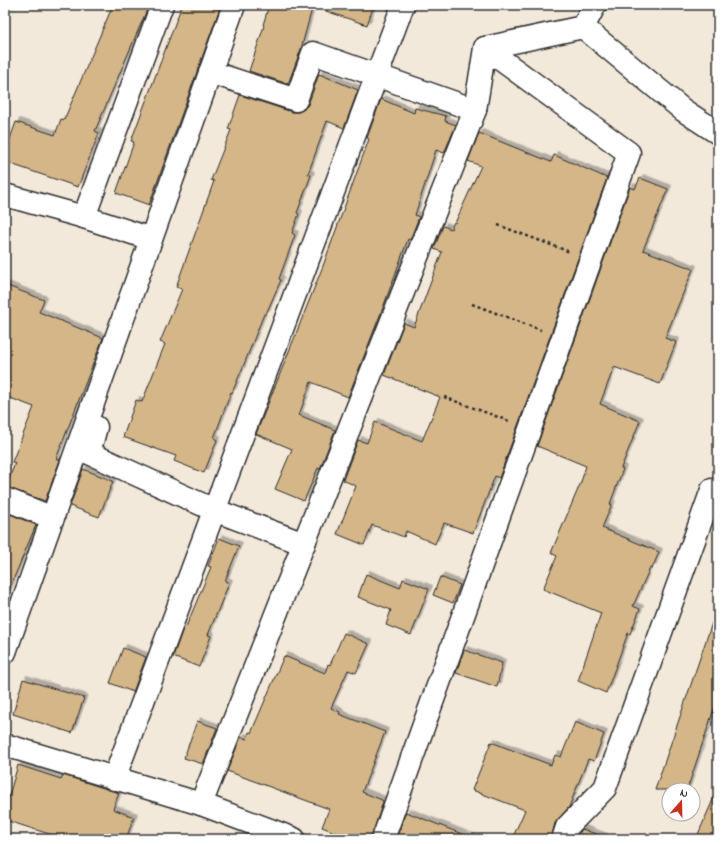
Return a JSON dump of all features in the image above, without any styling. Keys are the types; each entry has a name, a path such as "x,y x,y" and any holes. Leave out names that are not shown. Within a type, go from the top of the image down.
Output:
{"street":[{"path":"84,217 162,5"},
{"path":"5,652 234,5"},
{"path":"114,779 402,5"},
{"path":"485,48 583,27 595,5"},
{"path":"583,27 683,110 718,133"},
{"path":"201,804 475,110 485,48"},
{"path":"383,839 629,153 485,48"},
{"path":"210,72 296,100 313,53 377,74 475,110"},
{"path":"5,195 84,217 151,239"},
{"path":"139,274 143,288 106,391 89,453 214,510 304,544"},
{"path":"563,839 567,827 605,788 712,490"},
{"path":"5,498 53,518"},
{"path":"5,745 201,804 287,838"}],"path":[{"path":"498,225 591,260"},
{"path":"472,304 562,338"},
{"path":"444,397 530,429"}],"building":[{"path":"113,5 149,5 95,131 99,133 78,187 5,162 5,153 16,122 55,135 61,119 64,120"},
{"path":"182,5 221,5 149,205 116,193 134,142 131,141"},
{"path":"269,5 313,5 301,49 288,84 249,71 264,26 263,25"},
{"path":"317,5 374,5 367,25 317,8"},
{"path":"319,74 358,90 344,128 327,121 308,174 311,175 297,213 299,214 292,233 295,235 279,279 281,280 266,314 264,314 232,393 231,392 214,438 217,440 204,473 174,461 176,456 123,437 136,400 142,402 165,344 160,342 182,289 176,287 214,181 211,180 231,130 228,129 240,95 292,112 299,112 308,105"},
{"path":"381,99 414,113 415,108 446,116 445,121 456,125 444,153 436,150 415,215 419,217 410,240 408,239 348,397 311,382 299,415 335,430 320,469 318,468 304,501 275,489 292,449 256,434 323,266 369,139 367,138"},
{"path":"479,133 551,162 554,155 607,178 499,478 495,476 473,533 444,523 435,544 406,531 404,537 372,525 364,545 337,534 356,486 343,480 358,440 367,443 375,422 422,441 440,397 384,375 404,323 414,327 442,252 434,249 443,226 451,229 454,222 455,223 481,166 468,161"},
{"path":"640,178 668,189 643,250 693,269 665,338 676,342 660,384 614,367 600,404 640,421 621,468 623,469 610,504 612,504 602,528 659,552 633,606 640,609 630,634 628,633 606,693 578,681 601,613 543,589 557,556 551,553 581,482 586,466 537,446 630,187 635,189"},
{"path":"5,285 44,300 39,312 103,338 56,459 60,460 45,501 6,487 15,463 12,462 34,407 5,396"},
{"path":"83,469 113,481 99,517 70,506"},
{"path":"5,512 36,525 6,597 5,597"},
{"path":"219,538 239,546 225,581 229,583 208,635 211,636 199,667 173,657 184,626 186,627 211,567 208,566"},
{"path":"366,574 400,588 403,579 429,589 411,635 386,625 391,610 358,597"},
{"path":"440,577 460,585 453,603 433,595"},
{"path":"715,614 718,615 718,697 690,782 661,782 661,790 655,790"},
{"path":"344,633 369,644 356,673 348,670 331,708 340,712 339,714 385,732 362,792 382,800 383,802 371,839 352,839 322,827 329,809 227,771 241,737 247,739 249,732 251,733 284,656 325,673"},
{"path":"123,648 146,657 133,692 110,683"},
{"path":"464,650 502,663 497,687 456,673"},
{"path":"23,679 84,698 72,733 13,714"},
{"path":"197,721 217,728 203,764 184,758"},
{"path":"575,722 604,734 594,761 588,759 569,807 555,823 551,839 512,839 525,810 472,790 491,742 551,765 555,755 561,757"},
{"path":"18,765 61,779 63,775 119,793 113,809 134,817 126,839 65,839 5,820 5,809"},
{"path":"718,788 718,839 696,839"},
{"path":"406,812 472,838 396,839"},
{"path":"582,829 604,837 603,839 576,839"}]}
